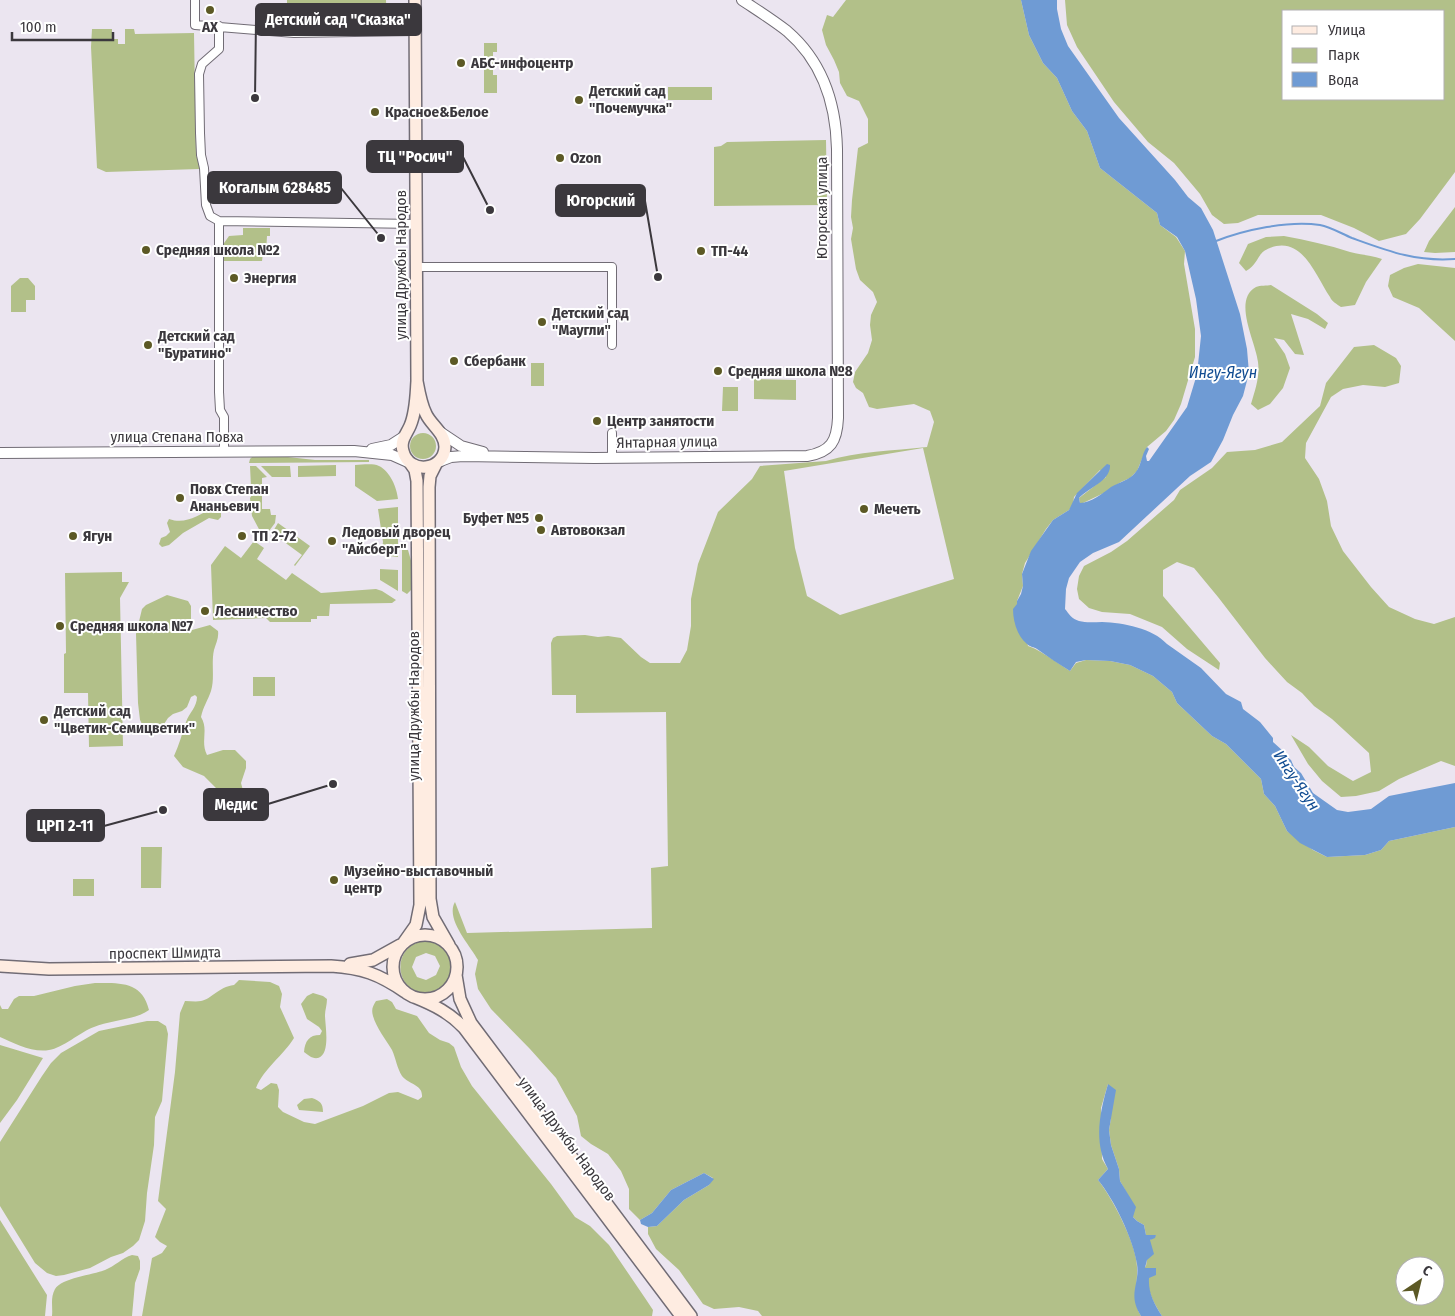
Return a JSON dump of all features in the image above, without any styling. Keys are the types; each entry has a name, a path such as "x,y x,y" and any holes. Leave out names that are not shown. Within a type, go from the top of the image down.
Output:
{"main road":[{"name":"улица Дружбы Народов","path":"415,0 417,381"},
{"path":"417,381 425,412 444,440 445,446 443,455 437,463 424,468 410,463 402,450 402,443 414,413 417,381"},
{"path":"406,434 412,428 419,425 430,426 438,430"},
{"name":"улица Дружбы Народов","path":"403,943 416,925 420,905 417,481 415,470 410,463"},
{"name":"улица Дружбы Народов","path":"437,463 430,476 429,487 430,899 433,917 449,945"},
{"path":"428,934 438,937 449,945 456,958 456,975 450,988 442,995 428,999 409,995 398,984 393,970 394,956 403,943 417,936 428,934"},
{"name":"проспект Шмидта","path":"331,966 373,960 403,943"},
{"name":"проспект Шмидта","path":"0,966 58,969 331,966 355,968 373,973 388,980 409,995"},
{"name":"улица Дружбы Народов","path":"456,975 460,999 471,1023 691,1316"},
{"name":"улица Дружбы Народов","path":"409,995 439,1008 464,1028 681,1316"}],"street":[{"path":"195,0 196,25 294,33 415,31"},
{"name":"Югорская улица","path":"742,0 778,24 806,50 826,84 835,115 837,149 837,428 835,439 826,450"},
{"path":"219,26 219,49 202,64 199,74 200,140 206,205 210,216 219,221 416,224"},
{"path":"219,221 219,392 220,410 224,418 224,452"},
{"path":"416,267 612,267 612,345"},
{"path":"438,430 453,442 467,448 506,456"},
{"path":"612,432 612,458"},
{"path":"354,451 387,447 406,434"},
{"name":"Янтарная улица","path":"506,456 612,458 807,456 826,450"},
{"path":"354,451 392,455 410,463"},
{"name":"улица Степана Повха","path":"0,453 354,451"},
{"path":"437,463 456,457 506,456"}],"green space":[{"path":"287,0 386,0 387,27 361,28 360,23 269,24 269,21 287,4"},
{"path":"846,0 1021,0 1029,35 1043,63 1057,78 1072,111 1087,131 1100,168 1157,213 1160,225 1176,237 1185,251 1184,264 1195,329 1195,357 1181,404 1174,420 1166,431 1147,447 1137,471 1130,478 1106,492 1080,503 1079,498 1106,477 1100,470 1074,497 1073,505 1069,510 1053,520 1046,529 1025,563 1022,574 1023,586 1017,601 1028,646 1043,653 1070,671 1076,663 1086,660 1110,661 1130,665 1153,676 1172,692 1177,703 1212,736 1226,744 1261,779 1264,794 1275,806 1287,831 1313,850 1327,857 1365,855 1381,850 1389,841 1455,827 1455,1316 1162,1316 1151,1296 1144,1268 1146,1266 1150,1240 1156,1235 1146,1235 1144,1225 1133,1217 1129,1197 1120,1181 1119,1169 1111,1145 1109,1130 1111,1118 1108,1084 1101,1108 1102,1159 1108,1169 1098,1180 1116,1209 1133,1247 1137,1267 1137,1305 1141,1316 762,1316 758,1311 739,1307 714,1309 703,1304 679,1270 656,1249 648,1234 648,1227 657,1226 684,1200 709,1185 713,1178 704,1173 671,1190 652,1213 640,1220 629,1209 629,1189 621,1171 608,1154 581,1136 577,1116 556,1078 491,1009 478,989 475,974 478,960 456,924 453,916 455,902 467,933 652,928 651,868 668,866 666,712 576,713 576,695 552,695 551,643 553,638 557,636 585,635 621,638 650,663 680,663 687,650 691,626 691,599 698,564 718,512 752,479 760,466 826,461 863,453 927,447 934,422 930,411 914,404 877,409 869,407 863,393 856,388 853,382 855,372 868,353 872,340 871,315 877,302 873,292 860,280 856,269 851,239 853,228 851,217 852,200 858,148 868,143 868,119 859,101 847,96 840,83 839,72 826,45 822,30 827,15 833,17","holes":["923,448 954,579 840,615 807,596 795,548 784,471"]},
{"path":"1065,0 1455,0 1455,172 1420,219 1406,234 1379,241 1354,228 1321,215 1258,215 1238,223 1224,224 1212,215 1200,194 1174,163 1148,142 1114,102 1077,47 1067,25"},
{"path":"92,29 112,29 112,39 118,39 118,44 125,44 125,29 134,29 135,34 194,33 196,155 199,161 199,169 106,172 97,168 91,47"},
{"path":"484,43 497,43 497,52 493,52 493,75 497,75 497,93 484,93"},
{"path":"668,87 712,87 712,100 668,100"},
{"path":"826,140 827,205 714,206 714,147 721,146 727,142"},
{"path":"1455,207 1455,252 1424,252 1429,241"},
{"path":"243,228 270,228 270,236 267,236 266,253 263,253 262,261 222,261 222,246 229,236 243,235"},
{"path":"1284,236 1382,259 1366,282 1355,305 1341,307 1333,302 1307,260 1291,247 1281,246 1266,250 1260,255 1254,265 1246,271 1239,263 1248,244 1266,237"},
{"path":"1418,264 1455,268 1455,341 1419,308 1393,297 1388,286 1390,275"},
{"path":"20,278 28,278 35,286 35,300 26,300 26,312 11,312 11,286"},
{"path":"1271,285 1328,323 1325,329 1308,319 1291,314 1304,355 1295,354 1284,340 1274,338 1285,354 1290,368 1283,388 1270,404 1258,410 1251,404 1257,383 1258,362 1247,322 1246,301 1249,293 1256,287"},
{"path":"1374,345 1396,358 1401,366 1399,383 1385,387 1363,385 1343,389 1331,397 1306,443 1305,458 1319,479 1327,501 1331,526 1343,551 1389,607 1415,619 1434,624 1455,617 1455,766 1441,761 1399,779 1379,791 1341,797 1322,781 1308,764 1291,735 1309,747 1328,766 1353,781 1371,772 1369,753 1332,719 1314,706 1302,693 1287,682 1265,658 1194,568 1177,562 1163,570 1163,596 1220,663 1219,670 1187,649 1162,627 1130,614 1102,612 1089,608 1079,599 1077,589 1079,576 1084,566 1127,541 1174,500 1180,490 1212,468 1227,452 1255,450 1282,442 1320,406 1326,383 1354,347"},
{"path":"531,363 544,363 544,386 531,386"},
{"path":"754,379 796,380 796,400 754,399"},
{"path":"723,387 738,387 738,411 722,411"},
{"path":"423,433 432,437 436,446 432,455 423,459 414,455 410,446 414,437"},
{"path":"252,457 369,460 369,462 249,463"},
{"path":"336,465 336,476 298,477 298,466"},
{"path":"355,465 373,465 383,468 392,480 398,499 377,501 355,486"},
{"path":"250,466 256,466 267,477 262,478 262,488 251,487"},
{"path":"261,466 290,466 291,477 272,477"},
{"path":"252,495 262,495 262,509 270,509 271,515 276,515 275,523 264,534 261,533 252,516 250,498"},
{"path":"398,507 398,557 381,555 383,542 378,509"},
{"path":"213,508 218,508 221,511 221,517 218,520 209,518 183,533 169,545 162,547 159,544 161,538 170,532 167,523 169,519 175,521 186,520"},
{"path":"278,523 310,546 295,566 302,555 272,533"},
{"path":"254,541 264,548 257,559 286,580 292,573 321,593 376,589 396,600 392,603 330,604 329,616 317,616 317,619 311,619 311,622 270,622 266,618 213,620 211,565 225,546 241,558"},
{"path":"402,550 408,550 412,564 412,589 407,594 402,591"},
{"path":"380,569 398,570 398,591 380,580"},
{"path":"122,572 122,582 129,582 120,598 123,746 89,747 88,693 64,693 64,654 66,653 65,573"},
{"path":"167,595 188,601 191,606 192,630 210,625 218,631 213,655 212,686 201,717 204,726 205,750 207,755 223,750 235,750 246,761 246,768 241,783 245,798 226,811 218,803 217,789 204,776 183,767 174,756 187,719 196,704 197,697 195,695 191,697 187,707 168,718 160,730 151,733 145,730 140,720 136,634 142,609 146,605"},
{"path":"253,677 275,677 275,696 253,696"},
{"path":"141,847 162,847 161,888 141,888"},
{"path":"73,879 94,879 94,896 73,896"},
{"path":"422,941 433,942 442,947 448,955 451,964 450,973 447,982 440,988 429,992 418,992 404,980 401,962 404,953 411,946","holes":["426,953 435,956 440,966 436,975 426,980 417,977 412,967 416,957"]},
{"path":"239,980 270,982 279,986 282,994 280,1007 294,1038 264,1074 256,1088 261,1090 271,1083 277,1084 279,1090 278,1107 283,1112 304,1122 315,1124 363,1106 389,1093 398,1092 418,1100 422,1097 418,1087 402,1076 392,1050 374,1020 372,1009 376,1001 387,999 392,1002 396,1009 417,1016 429,1033 454,1047 461,1067 472,1086 551,1184 575,1217 590,1226 609,1245 653,1310 652,1316 142,1316 152,1258 162,1253 167,1246 155,1237 166,1209 158,1201 175,1072 180,1013 185,1001 205,1000 224,988 234,985"},
{"path":"95,983 121,984 135,989 146,1001 149,1010 137,1016 94,1027 49,1050 30,1049 0,1037 0,1005 2,1009 8,1009 14,999 19,996 34,996"},
{"path":"313,993 327,999 325,1015 326,1045 325,1051 318,1058 304,1052 308,1039 320,1035 322,1031 307,1019 301,1004 307,996"},
{"path":"147,1021 158,1021 166,1026 168,1034 162,1101 155,1117 154,1145 145,1221 139,1240 123,1253 90,1268 56,1276 47,1273 35,1263 0,1206 0,1142 42,1076 61,1053 99,1031"},
{"path":"0,1045 43,1058 0,1123"},
{"path":"312,1098 320,1103 323,1112 299,1110 297,1105 304,1099"},
{"path":"0,1220 47,1295 45,1316 0,1316"},
{"path":"132,1255 138,1256 140,1269 135,1283 132,1316 52,1316 53,1296 55,1289 59,1285 70,1279 105,1270"}],"water":[{"name":"Ингу-Ягун","path":"1021,0 1057,0 1061,29 1068,46 1119,118 1188,197 1201,208 1213,230 1240,314 1247,349 1249,373 1243,396 1211,462 1190,476 1119,542 1093,553 1080,562 1069,578 1066,589 1065,609 1073,618 1079,621 1119,624 1146,630 1201,668 1226,694 1241,702 1243,709 1260,722 1273,738 1273,742 1301,773 1313,793 1337,810 1348,812 1371,809 1389,796 1455,783 1455,827 1389,841 1381,850 1365,855 1327,857 1300,843 1287,831 1275,806 1264,794 1261,779 1226,744 1212,736 1177,703 1172,692 1153,676 1130,665 1110,661 1086,660 1076,662 1070,671 1028,645 1018,633 1013,609 1021,594 1023,586 1022,574 1031,551 1053,520 1069,510 1077,493 1107,464 1110,465 1107,476 1079,498 1080,503 1093,500 1133,475 1139,467 1147,447 1149,449 1146,456 1147,461 1149,461 1187,407 1197,374 1201,336 1196,299 1185,251 1177,237 1160,225 1157,213 1100,168 1087,131 1072,111 1057,78 1043,63 1029,35"},
{"path":"1108,1084 1116,1090 1109,1130 1111,1145 1119,1169 1120,1181 1136,1207 1133,1217 1144,1225 1146,1235 1156,1235 1155,1238 1150,1240 1154,1254 1147,1260 1145,1268 1156,1268 1156,1275 1149,1278 1149,1288 1162,1316 1141,1316 1137,1308 1134,1295 1137,1271 1135,1254 1122,1220 1098,1180 1108,1169 1103,1159 1099,1127"},
{"path":"704,1173 714,1179 709,1185 684,1200 657,1226 648,1227 641,1224 640,1220 652,1213 671,1190"}],"waterway":[{"path":"1216,241 1267,227 1308,224 1324,226 1352,238 1402,254 1428,259 1455,259"}],"place":[{"name":"АХ","path":"210,10"},
{"name":"АБС-инфоцентр","path":"461,63"},
{"name":"Детский сад \"Сказка\"","path":"255,98"},
{"name":"Детский сад \"Почемучка\"","path":"579,100"},
{"name":"Красное&Белое","path":"375,112"},
{"name":"Ozon","path":"560,158"},
{"name":"ТЦ \"Росич\"","path":"490,210"},
{"name":"Когалым 628485","path":"381,238"},
{"name":"Средняя школа №2","path":"146,250"},
{"name":"ТП-44","path":"701,251"},
{"name":"Югорский","path":"658,277"},
{"name":"Энергия","path":"234,278"},
{"name":"Детский сад \"Маугли\"","path":"542,322"},
{"name":"Детский сад \"Буратино\"","path":"148,345"},
{"name":"Сбербанк","path":"454,361"},
{"name":"Средняя школа №8","path":"718,371"},
{"name":"Центр занятости","path":"597,421"},
{"name":"Повх Степан Ананьевич","path":"180,498"},
{"name":"Мечеть","path":"864,509"},
{"name":"Буфет №5","path":"539,518"},
{"name":"Автовокзал","path":"541,530"},
{"name":"Ягун","path":"73,536"},
{"name":"ТП 2-72","path":"242,536"},
{"name":"Ледовый дворец \"Айсберг\"","path":"332,541"},
{"name":"Лесничество","path":"205,611"},
{"name":"Средняя школа №7","path":"60,626"},
{"name":"Детский сад \"Цветик-Семицветик\"","path":"44,720"},
{"name":"Медис","path":"333,784"},
{"name":"ЦРП 2-11","path":"163,810"},
{"name":"Музейно-выставочный центр","path":"334,880"}]}
